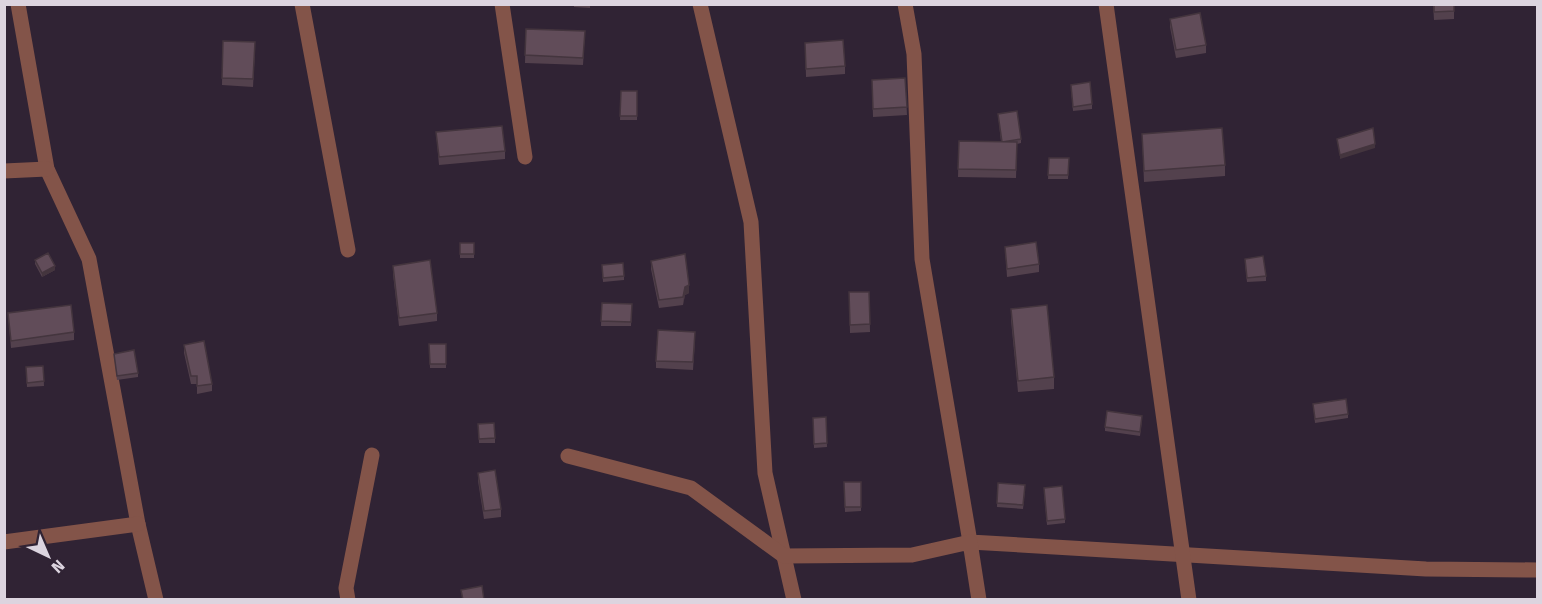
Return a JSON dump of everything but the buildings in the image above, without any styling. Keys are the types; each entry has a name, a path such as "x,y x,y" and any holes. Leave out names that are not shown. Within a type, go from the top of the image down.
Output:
{"street":[{"path":"18,4 47,169 89,259 138,524 156,600"},
{"path":"302,4 348,250"},
{"path":"502,4 525,157"},
{"path":"700,4 751,222 765,473 794,600"},
{"path":"905,4 914,54 921,259 979,600"},
{"path":"1106,4 1189,600"},
{"path":"4,171 47,169"},
{"path":"348,600 346,588 372,455"},
{"path":"568,456 691,488 784,556 912,555 970,542 1426,569 1538,570"},
{"path":"4,542 138,524"}]}
